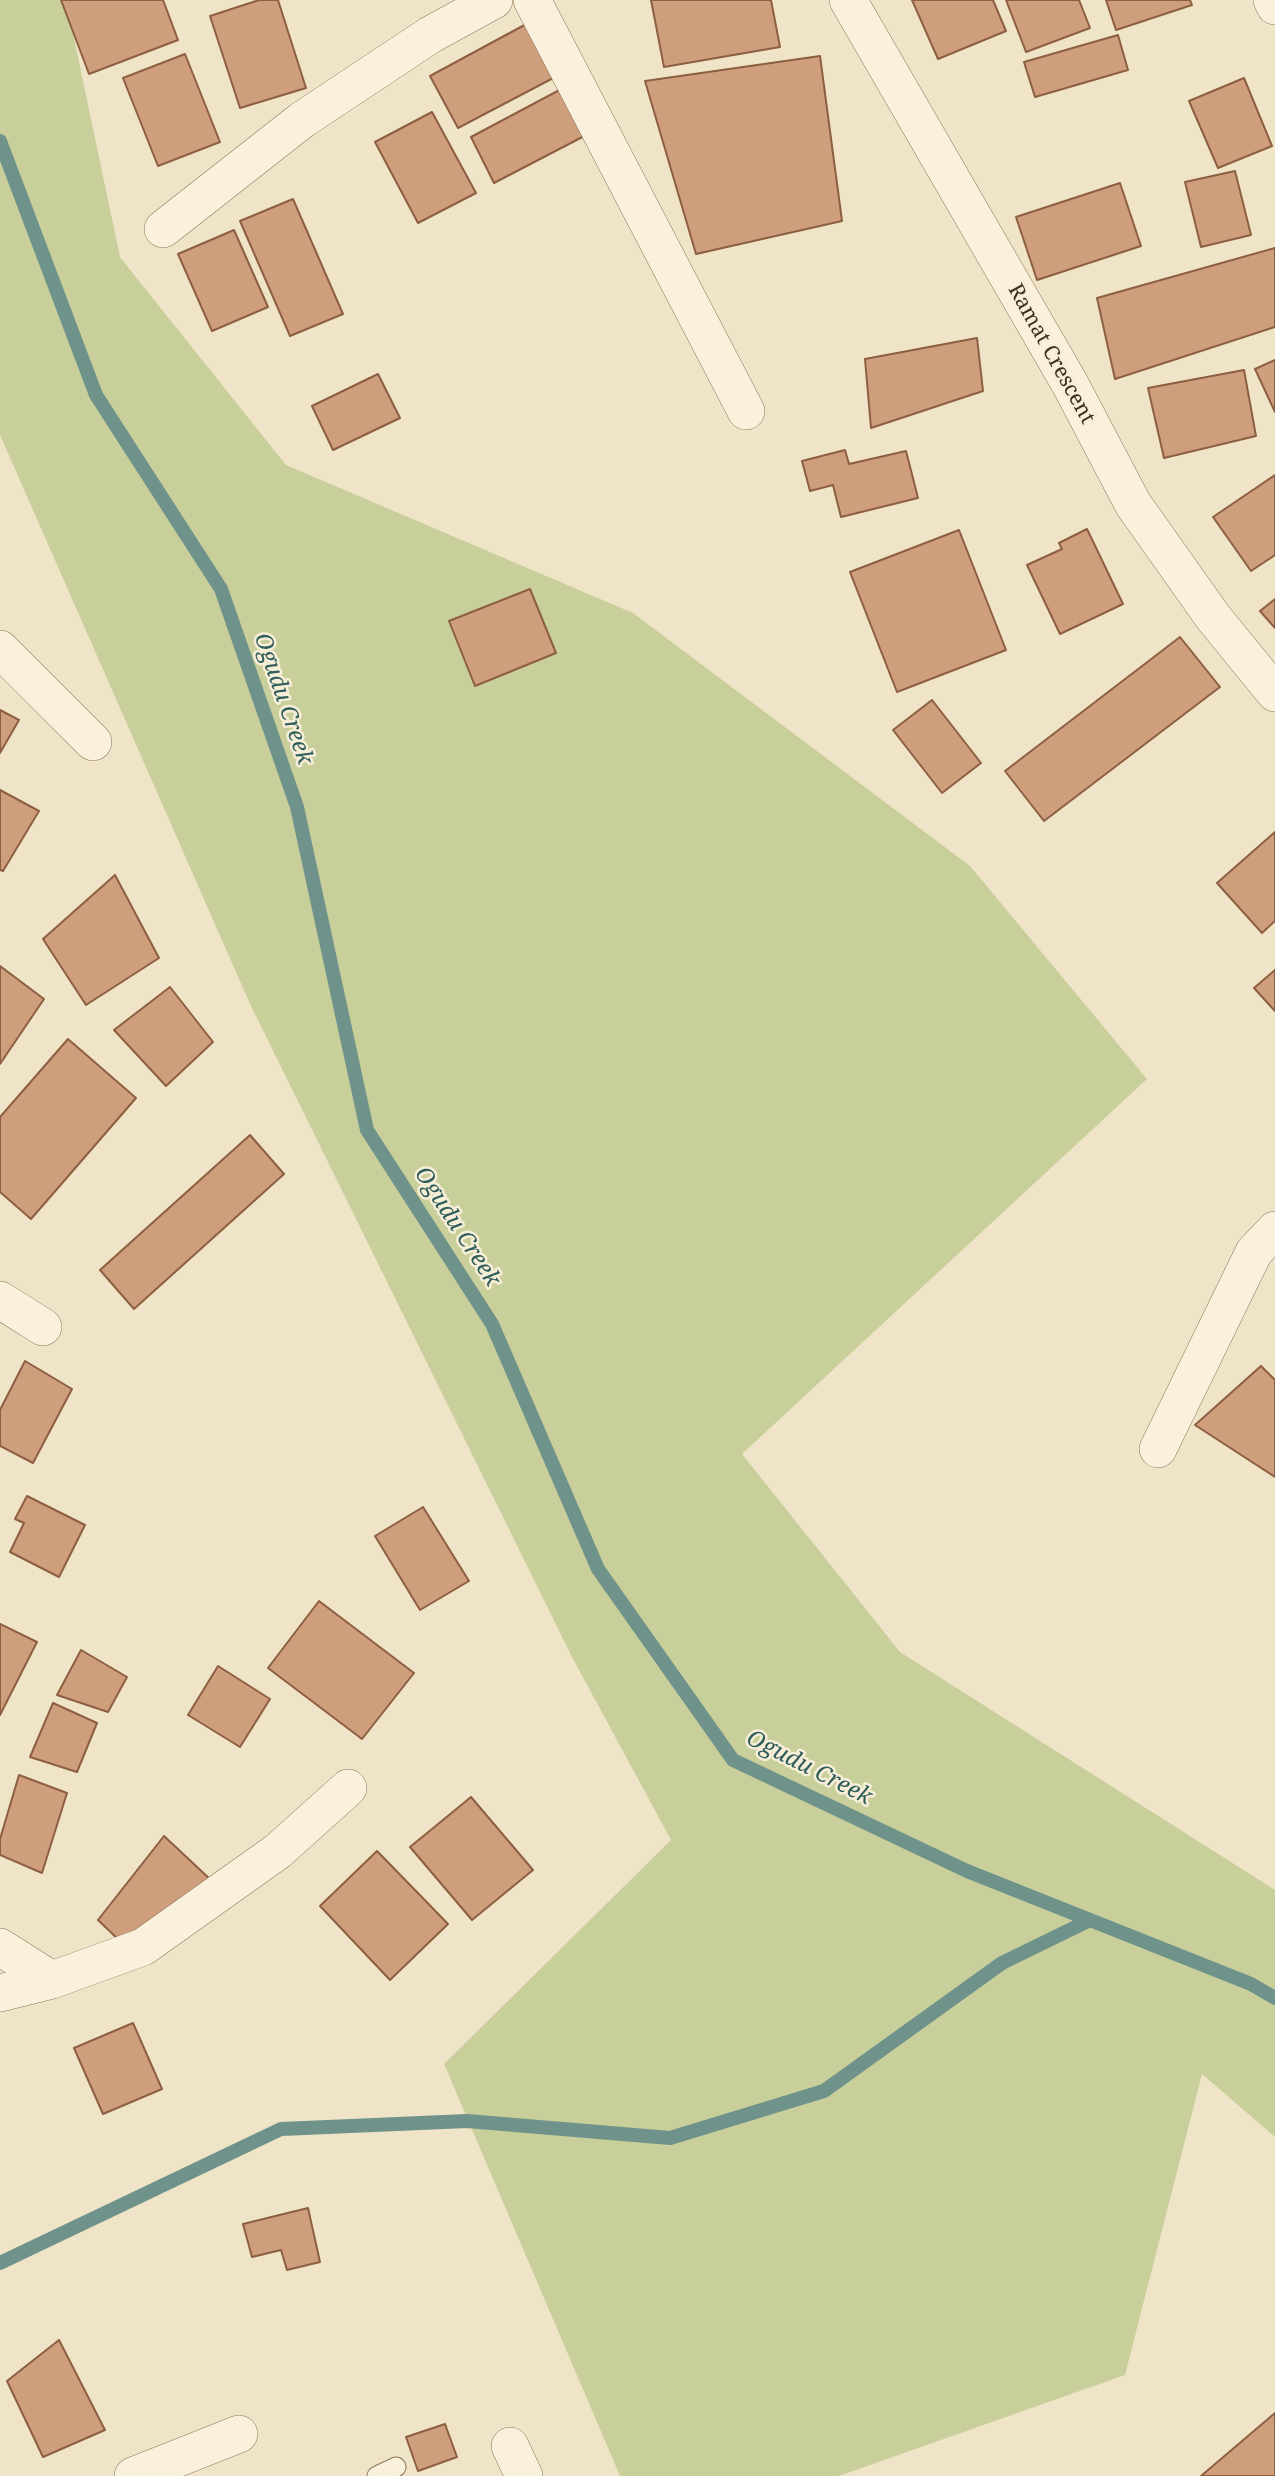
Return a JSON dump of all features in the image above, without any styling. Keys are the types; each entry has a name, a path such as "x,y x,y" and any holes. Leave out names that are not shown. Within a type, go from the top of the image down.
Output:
{"street":[{"path":"163,229 302,120 430,35 494,0"},
{"path":"532,0 746,411"},
{"name":"Ramat Crescent","path":"848,0 1070,384 1133,503 1213,617 1275,693"},
{"path":"1272,0 1275,6"},
{"path":"0,649 93,742"},
{"path":"1158,1449 1254,1252 1275,1230"},
{"path":"0,1300 43,1327"},
{"path":"0,1993 52,1980 144,1947 278,1851 348,1788"},
{"path":"0,1947 52,1980"},
{"path":"134,2476 239,2434"}],"lane":[{"path":"377,2476 396,2467"}],"green space":[{"path":"0,0 66,0 120,257 286,465 633,613 970,866 1147,1079 742,1454 900,1652 1275,1890 1275,2137 1202,2074 1125,2375 839,2476 620,2476 444,2064 671,1840 572,1657 250,1004 0,435"}],"building":[{"path":"61,0 163,0 178,40 89,74"},
{"path":"259,0 278,0 306,88 240,108 210,16"},
{"path":"651,0 771,0 780,47 664,67"},
{"path":"912,0 993,0 1006,31 938,59"},
{"path":"1006,0 1079,0 1090,28 1026,52"},
{"path":"1106,0 1190,0 1192,5 1116,30"},
{"path":"530,22 559,75 458,128 430,76"},
{"path":"1118,35 1128,70 1035,97 1024,62"},
{"path":"185,54 220,142 158,166 123,78"},
{"path":"820,56 842,221 696,254 645,81"},
{"path":"1244,78 1272,146 1218,168 1189,101"},
{"path":"567,86 592,132 494,183 471,137"},
{"path":"432,112 476,193 418,223 375,142"},
{"path":"1235,171 1251,235 1201,247 1185,182"},
{"path":"1120,183 1141,246 1037,280 1016,217"},
{"path":"293,199 343,314 290,336 240,221"},
{"path":"234,230 268,307 212,331 178,254"},
{"path":"1275,248 1275,327 1115,379 1097,298"},
{"path":"977,338 983,391 871,428 865,359"},
{"path":"1275,360 1275,412 1255,369"},
{"path":"1244,370 1256,436 1164,458 1148,388"},
{"path":"378,374 400,418 333,450 312,406"},
{"path":"845,450 849,464 906,451 918,498 841,517 833,485 810,491 802,461"},
{"path":"1275,475 1275,555 1251,571 1213,517"},
{"path":"1087,529 1123,604 1060,634 1027,565 1062,549 1059,543"},
{"path":"959,530 1006,650 897,692 850,572"},
{"path":"530,589 556,653 475,686 449,621"},
{"path":"1275,599 1275,628 1260,611"},
{"path":"1180,637 1220,687 1044,821 1005,771"},
{"path":"932,700 981,763 942,793 893,730"},
{"path":"0,710 19,720 0,753"},
{"path":"0,790 39,811 3,871 0,870"},
{"path":"1275,832 1275,921 1262,933 1217,883"},
{"path":"115,875 159,958 86,1005 43,939"},
{"path":"0,966 44,999 0,1064"},
{"path":"1275,970 1275,1011 1254,988"},
{"path":"170,987 213,1042 166,1086 114,1030"},
{"path":"68,1039 136,1098 31,1219 0,1192 0,1117"},
{"path":"250,1135 284,1174 134,1309 100,1270"},
{"path":"25,1361 72,1389 33,1463 0,1446 0,1410"},
{"path":"1261,1366 1275,1380 1275,1477 1195,1425"},
{"path":"27,1496 85,1525 59,1577 10,1552 24,1523 15,1519"},
{"path":"423,1507 469,1581 420,1610 375,1536"},
{"path":"319,1601 414,1673 362,1739 268,1668"},
{"path":"0,1624 37,1642 0,1715"},
{"path":"81,1650 127,1677 108,1712 57,1695"},
{"path":"218,1666 270,1699 240,1747 188,1715"},
{"path":"53,1703 97,1723 77,1772 30,1757"},
{"path":"19,1775 67,1793 42,1873 0,1855 0,1839"},
{"path":"471,1797 533,1870 472,1920 410,1847"},
{"path":"164,1836 212,1881 122,1943 98,1920"},
{"path":"377,1851 448,1924 390,1980 320,1906"},
{"path":"133,2023 162,2089 103,2114 74,2048"},
{"path":"308,2208 320,2262 287,2270 281,2250 252,2257 243,2224"},
{"path":"59,2340 105,2430 43,2457 7,2381"},
{"path":"1275,2413 1275,2476 1201,2476"},
{"path":"445,2424 457,2457 418,2471 406,2437"}],"waterway":[{"name":"Ogudu Creek","path":"0,141 96,395 221,589 297,807 367,1130 492,1324 598,1569 733,1760 967,1871 1251,1984 1275,1998"},
{"path":"0,2263 281,2129 467,2121 670,2138 824,2091 1002,1963 1090,1920"}]}
